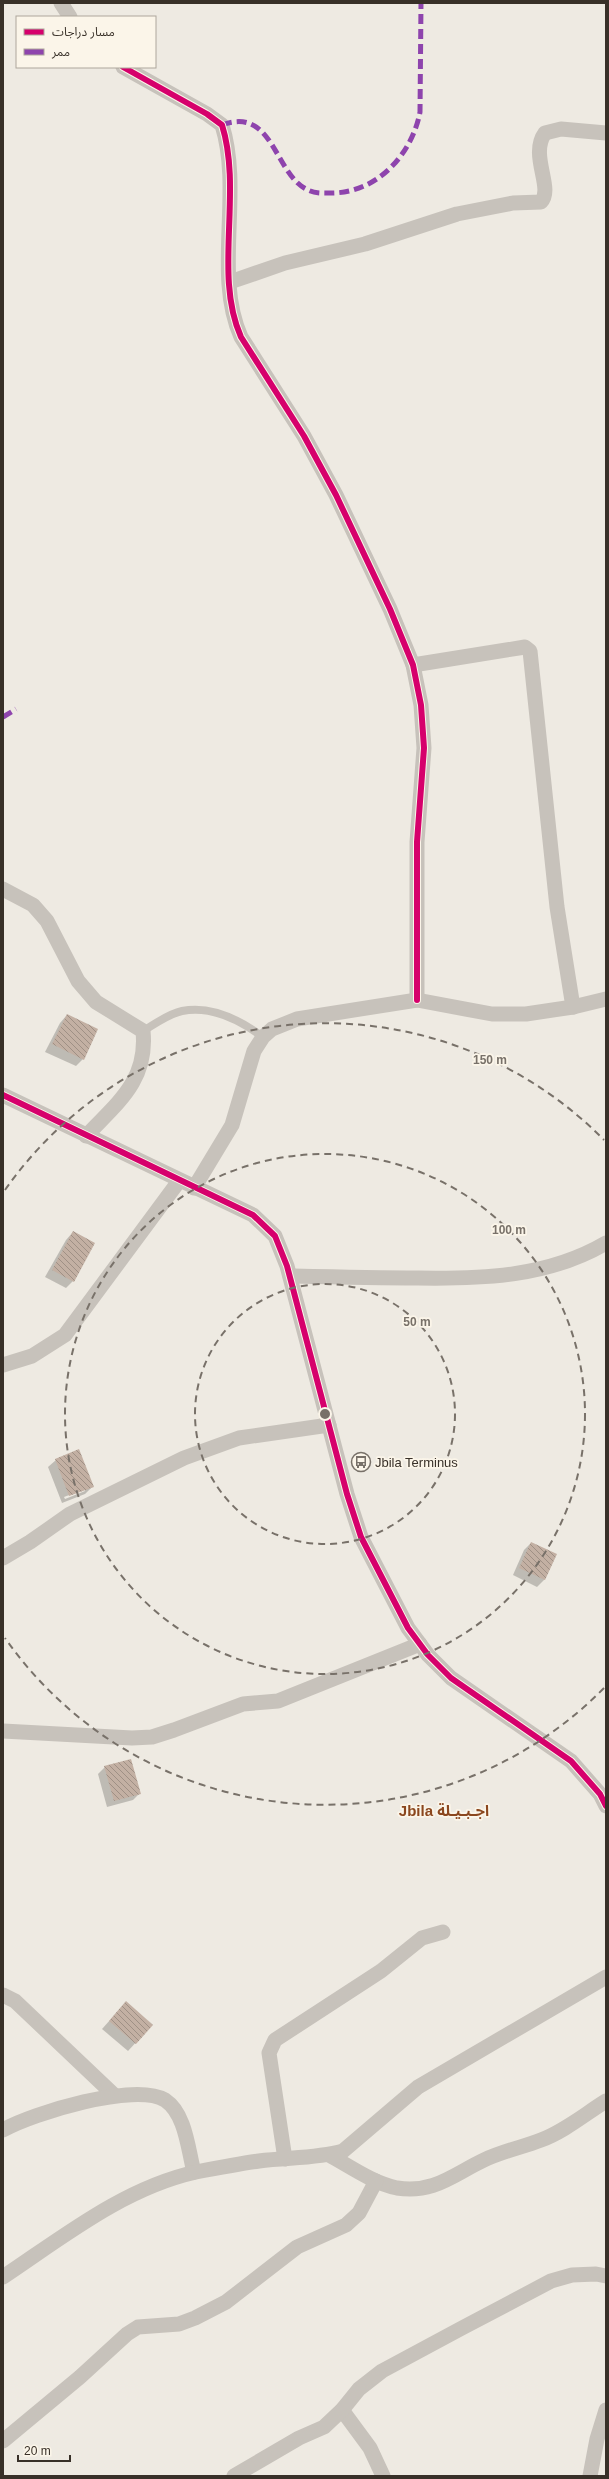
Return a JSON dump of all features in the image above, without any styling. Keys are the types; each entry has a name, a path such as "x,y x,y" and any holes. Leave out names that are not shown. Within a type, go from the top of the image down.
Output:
{"street":[{"path":"61,3 69,16"},
{"path":"125,68 207,114 222,125 227,145 229,176 230,282 234,322 241,337 304,436 336,495 390,609 414,665 422,705 424,748 417,842 418,1000"},
{"path":"230,282 285,263 365,244 457,214 513,203 541,202 545,193 538,149 545,133 561,129 606,133"},
{"path":"414,665 525,647 530,651 557,907 573,1008"},
{"path":"3,889 33,906 47,921 78,981 96,1002 143,1031 139,1070 130,1089 86,1136"},
{"path":"194,1188 232,1125 254,1050 263,1037 272,1029 297,1019 418,1000 492,1014 526,1014 573,1008 606,999"},
{"path":"3,1095 179,1181 253,1215 275,1236 290,1276 329,1424 361,1537 408,1628 428,1656 451,1678 571,1761 600,1794 606,1806"},
{"path":"3,1365 32,1356 65,1335 179,1181"},
{"path":"290,1276 473,1279 514,1275 551,1267 584,1256 606,1243"},
{"path":"3,1558 30,1542 70,1514 184,1458 239,1438 329,1424"},
{"path":"3,1731 132,1738 152,1737 243,1704 278,1701 420,1644"},
{"path":"285,2159 269,2053 275,2040 381,1971 422,1938 443,1932"},
{"path":"3,2277 100,2212 151,2187 194,2172 259,2161 329,2155 343,2151 423,2083 606,1977"},
{"path":"3,1995 15,2000 114,2095"},
{"path":"3,2130 36,2114 114,2095 147,2094 165,2100 179,2116 194,2172"},
{"path":"329,2155 376,2181 397,2188 416,2189 436,2186 484,2160 541,2140 563,2130 606,2100"},
{"path":"3,2441 80,2377 126,2334 138,2327 179,2324 195,2318 226,2302 297,2247 346,2224 359,2213 376,2181"},
{"path":"234,2476 299,2438 324,2427 342,2410 359,2389 382,2371 551,2282 572,2275 596,2274 606,2276"},
{"path":"342,2410 370,2448 383,2476"},
{"path":"590,2476 597,2439 606,2410"}],"lane":[{"path":"143,1031 168,1016 182,1011 198,1011 235,1018 263,1037"}],"building":[{"path":"67,1014 98,1029 84,1060 52,1044"},
{"path":"73,1231 95,1243 74,1282 52,1270"},
{"path":"79,1449 94,1487 69,1496 55,1459"},
{"path":"531,1542 557,1554 545,1580 519,1568"},
{"path":"131,1759 141,1794 114,1801 104,1766"},
{"path":"126,2001 153,2025 136,2044 109,2021"}],"marked path":[{"path":"222,125 239,122 252,125 263,132 295,181 312,192 333,193 349,191 364,186 378,178 401,156 416,127 420,112 421,3"},
{"path":"3,717 16,709"}],"cycle path":[{"path":"125,68 207,114 222,125 228,151 230,178 228,260 229,287 233,313 241,337 304,436 336,495 390,609 413,665 421,705 424,748 417,842 417,1000"},
{"path":"3,1095 253,1215 275,1236 287,1266 347,1494 361,1537 408,1628 428,1655 451,1678 571,1761 600,1794 606,1806"}],"place":[{"name":"Jbila Terminus","path":"361,1462"}],"district":[{"name":"Jbila اجـبـيـلة","path":"444,1810"}]}
